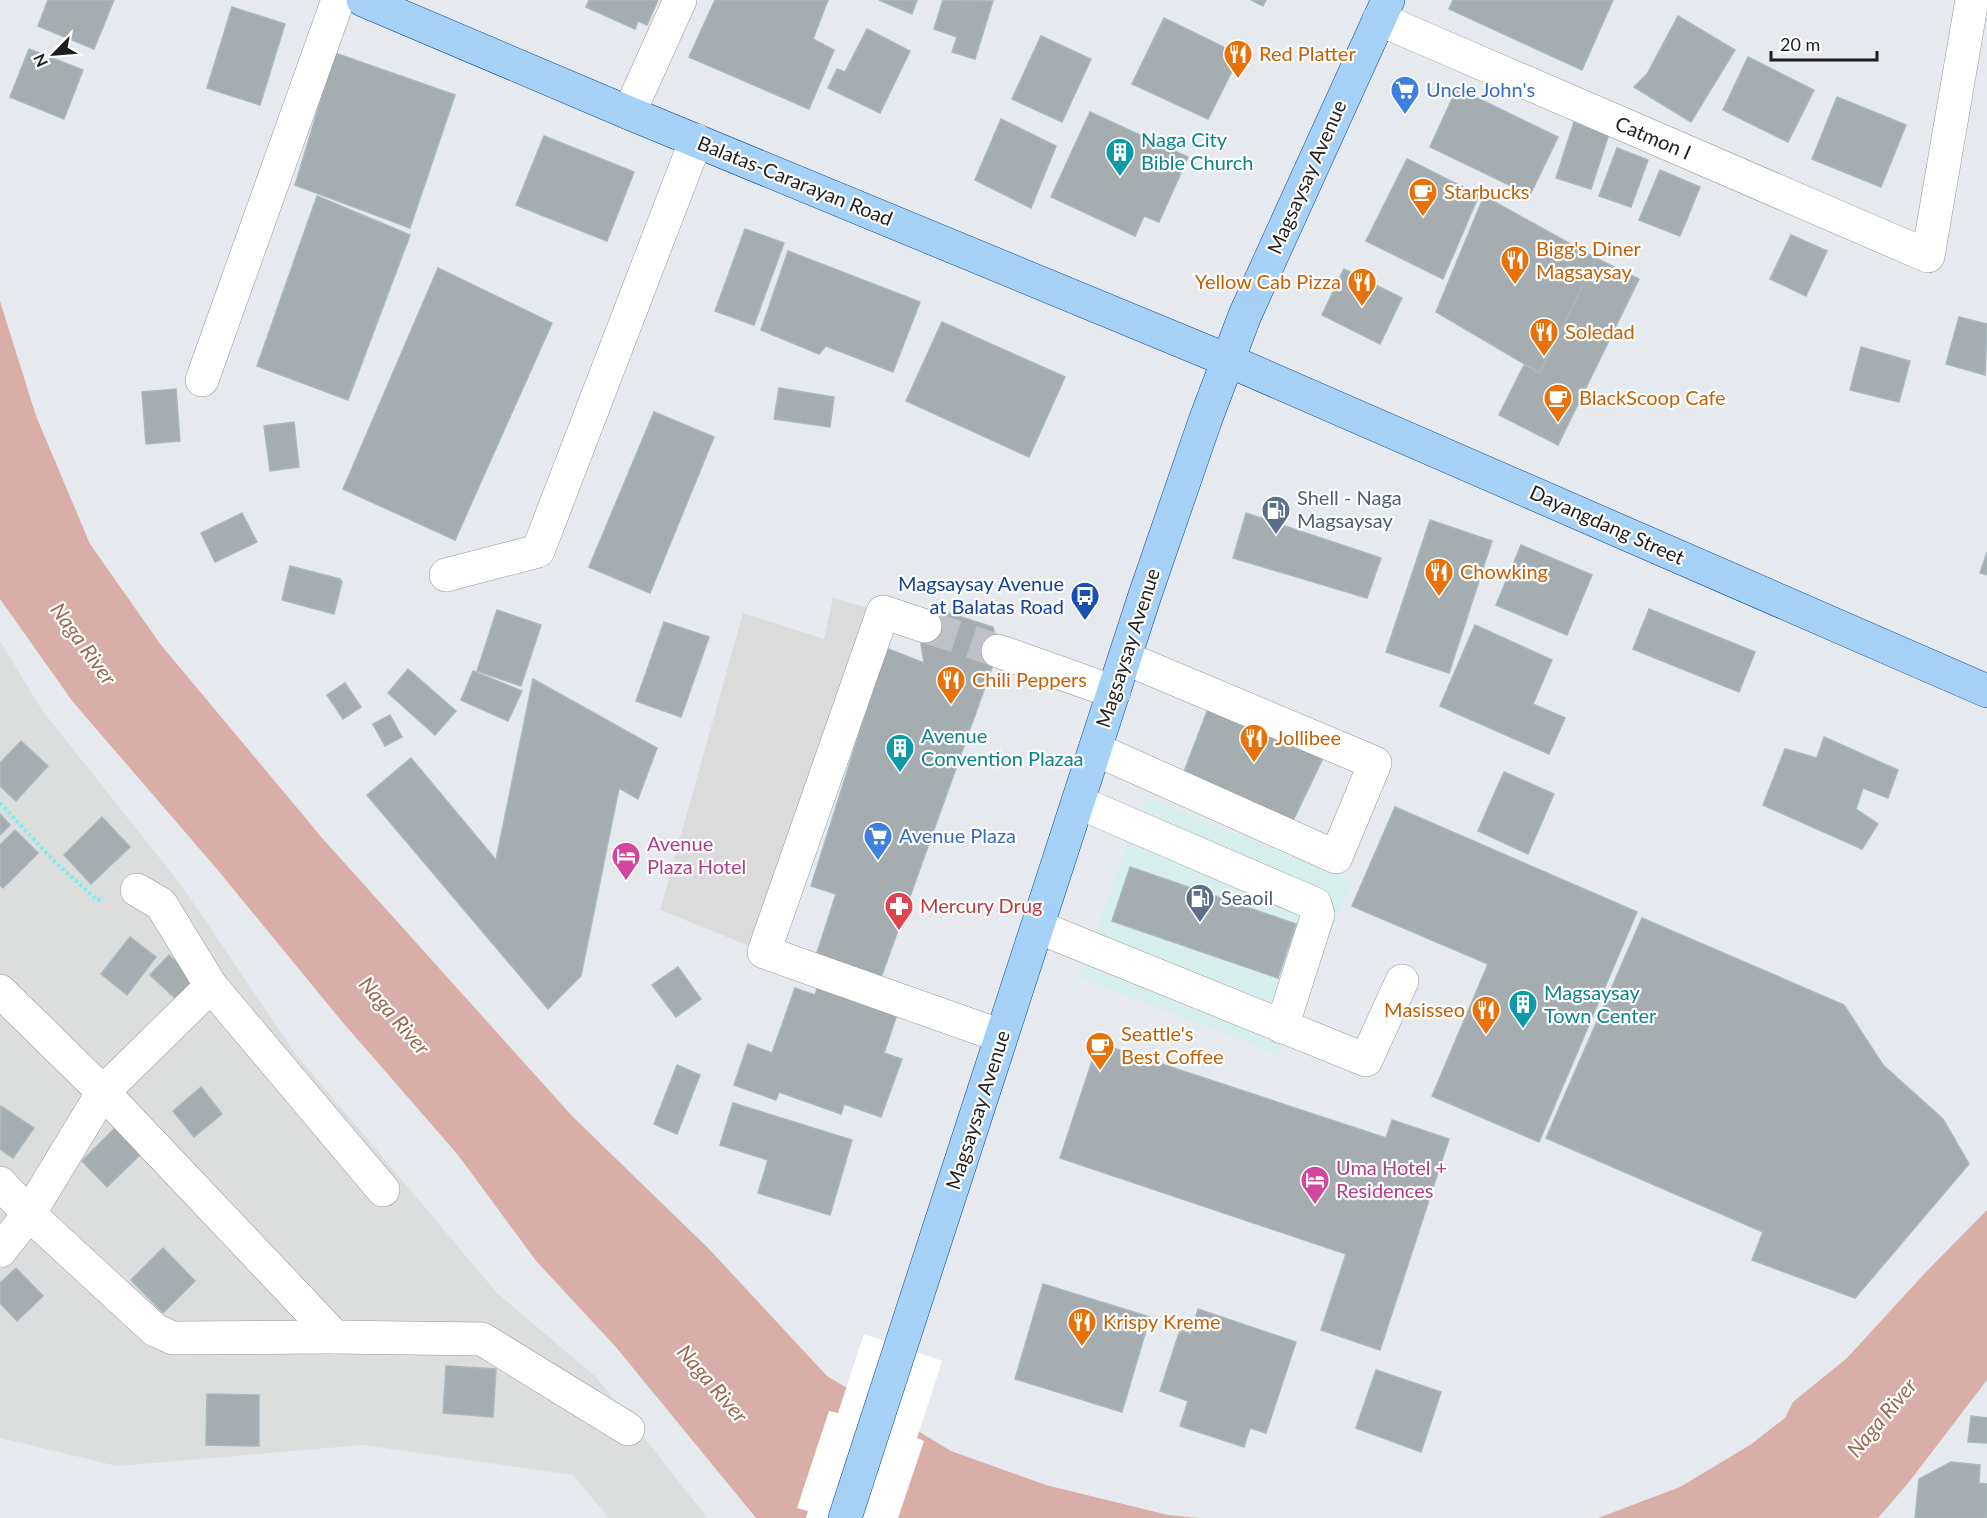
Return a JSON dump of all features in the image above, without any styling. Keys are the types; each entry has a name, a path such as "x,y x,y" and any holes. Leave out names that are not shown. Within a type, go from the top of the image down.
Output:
{"main road":[{"name":"Balatas-Cararayan Road","path":"363,0 629,113 1227,360"},
{"name":"Magsaysay Avenue","path":"845,1518 1125,658 1227,360 1245,315 1383,10"},
{"name":"Dayangdang Street","path":"1227,360 1987,691"}],"street":[{"path":"202,380 338,0"},
{"path":"629,113 680,0"},
{"name":"Catmon I","path":"1383,10 1928,256 1972,0"},
{"path":"446,575 538,551 696,140"},
{"path":"925,626 883,612 764,952 1001,1036"},
{"path":"998,651 1114,692"},
{"path":"1095,749 1335,857 1375,763 1125,658"},
{"path":"1078,802 1315,904 1318,914 1282,1027"},
{"path":"136,890 160,904 211,986 383,1190"},
{"path":"1038,927 1366,1060 1402,981"},
{"path":"0,1251 29,1214 103,1092 211,986"},
{"path":"0,991 103,1092 335,1337"},
{"path":"0,1183 29,1214 155,1330 173,1338 482,1339 628,1429"}],"path":[{"path":"0,803 54,861 97,900 136,890"}],"shaded area":[{"path":"833,598 883,612 764,952 660,910 743,613 824,639"},
{"path":"0,641 42,710 181,885 295,1053 497,1293 597,1378 706,1516 704,1518 609,1518 573,1475 363,1445 117,1466 0,1438"},
{"path":"1145,797 1353,880 1278,1055 1079,977"}],"water":[{"name":"Naga River","path":"0,301 36,416 90,544 161,645 323,839 572,1116 709,1249 827,1376 951,1451 1046,1485 1168,1515 1199,1518 756,1518 615,1346 537,1262 458,1155 339,1018 216,868 73,702 0,599"},
{"name":"Naga River","path":"1987,1210 1987,1380 1909,1482 1878,1518 1598,1518 1680,1487 1750,1445 1785,1418 1793,1402 1847,1358"}],"pier":[{"path":"864,1334 942,1361 917,1438 924,1441 898,1518 806,1518 808,1511 797,1508 829,1411 838,1413"}],"building":[{"path":"48,0 114,0 94,49 38,26"},
{"path":"589,0 658,0 647,25 638,21 635,29 586,7"},
{"path":"715,0 828,0 813,39 834,50 809,109 689,57"},
{"path":"879,0 917,0 912,14"},
{"path":"943,0 993,1 975,59 952,52 957,37 934,29"},
{"path":"1251,0 1266,0 1263,6"},
{"path":"1453,0 1613,0 1582,70 1449,9"},
{"path":"232,7 285,24 260,105 207,88"},
{"path":"1678,16 1735,50 1691,122 1634,87 1647,74"},
{"path":"1164,18 1240,55 1208,119 1132,84"},
{"path":"867,29 910,51 880,113 828,88 837,69 845,72"},
{"path":"1041,36 1091,59 1062,122 1012,99"},
{"path":"29,49 83,70 64,119 10,97"},
{"path":"335,53 455,95 410,228 295,185"},
{"path":"1748,57 1814,90 1788,142 1723,110"},
{"path":"1457,88 1558,137 1530,195 1430,147"},
{"path":"1837,97 1906,125 1881,187 1812,159"},
{"name":"Naga City Bible Church","path":"1090,112 1188,157 1159,222 1144,216 1135,236 1051,197"},
{"path":"1001,119 1056,146 1031,208 975,180"},
{"path":"1574,122 1609,134 1591,189 1556,178"},
{"path":"544,136 634,172 607,241 516,205"},
{"path":"1617,148 1648,160 1631,207 1599,196"},
{"name":"Starbucks","path":"1407,159 1479,195 1443,279 1366,241"},
{"path":"1660,170 1700,187 1680,236 1639,220"},
{"path":"317,196 410,235 348,400 257,366"},
{"name":"Bigg's Diner Magsaysay","path":"1484,196 1596,258 1540,373 1436,312"},
{"path":"745,229 784,243 754,325 715,311"},
{"path":"1791,235 1827,251 1806,296 1770,279"},
{"path":"788,251 920,302 893,372 826,346 819,354 761,330"},
{"path":"1596,258 1639,279 1558,445 1499,415 1524,365 1540,373"},
{"path":"438,268 552,323 455,540 343,489"},
{"name":"Yellow Cab Pizza","path":"1344,269 1402,298 1380,344 1322,315"},
{"path":"1959,317 1987,324 1985,375 1946,364"},
{"path":"942,322 1065,377 1029,457 906,401"},
{"path":"1861,347 1910,361 1899,402 1850,390"},
{"path":"779,388 834,397 830,427 774,419"},
{"path":"176,389 180,441 146,444 142,392"},
{"path":"654,412 714,437 650,593 589,567"},
{"path":"294,422 299,467 270,471 264,426"},
{"path":"242,513 257,542 215,562 201,533"},
{"name":"Shell - Naga Magsaysay","path":"1246,513 1381,558 1367,598 1233,558"},
{"name":"Chowking","path":"1430,520 1492,541 1449,673 1386,652"},
{"path":"1521,545 1592,575 1567,635 1496,605"},
{"path":"1987,552 1987,575 1980,573"},
{"path":"290,566 340,579 342,582 334,614 282,600"},
{"name":"Avenue Convention Plazaa","path":"933,608 993,627 998,651 878,986 813,965 836,894 811,886 886,648 924,663 921,645 925,626"},
{"path":"1649,609 1755,652 1739,692 1633,649"},
{"path":"497,610 541,625 521,686 477,671"},
{"path":"664,622 709,637 681,717 636,701"},
{"path":"1475,625 1552,660 1533,704 1565,718 1549,754 1440,706"},
{"path":"408,669 456,711 435,735 388,693"},
{"path":"473,671 522,691 508,721 461,700"},
{"path":"533,679 657,748 638,799 619,788 581,976 548,1009 367,795 411,758 496,860"},
{"path":"345,683 361,707 343,719 327,695"},
{"name":"Jollibee","path":"1211,701 1327,750 1290,827 1182,777"},
{"path":"390,715 402,737 385,746 373,724"},
{"path":"1824,737 1898,770 1888,798 1863,788 1856,809 1878,824 1862,849 1763,805 1785,749 1817,758"},
{"path":"21,741 48,766 16,801 0,786 0,763"},
{"path":"1504,772 1554,794 1528,854 1478,831"},
{"name":"Magsaysay Town Center","path":"1395,807 1637,912 1539,1142 1432,1096 1488,964 1352,906"},
{"path":"0,814 10,825 0,835"},
{"path":"102,817 130,847 91,884 64,855"},
{"path":"15,830 38,853 3,888 0,885 0,845"},
{"path":"1130,867 1296,924 1278,978 1112,921"},
{"path":"1642,918 1844,1005 1883,1065 1943,1119 1969,1164 1855,1298 1752,1260 1763,1232 1546,1138"},
{"path":"130,937 156,957 127,995 101,974"},
{"path":"169,955 194,979 176,999 150,975"},
{"path":"678,967 701,999 676,1017 652,985"},
{"path":"821,978 900,1006 884,1053 902,1059 881,1117 844,1104 841,1114 779,1092 776,1100 734,1085 748,1044 772,1053 795,988 815,995"},
{"name":"Uma Hotel + Residences","path":"1098,1043 1386,1138 1392,1120 1449,1139 1380,1350 1321,1330 1346,1254 1060,1158"},
{"path":"677,1065 700,1075 677,1134 654,1124"},
{"path":"201,1087 222,1114 194,1137 173,1111"},
{"path":"733,1103 852,1140 830,1215 758,1193 768,1160 720,1145"},
{"path":"1,1106 34,1128 13,1158 0,1149"},
{"path":"116,1127 142,1153 107,1187 82,1161"},
{"path":"163,1248 195,1281 163,1313 131,1280"},
{"path":"16,1268 43,1296 17,1321 0,1303 0,1283"},
{"name":"Krispy Kreme","path":"1043,1284 1150,1317 1122,1412 1015,1379"},
{"path":"1198,1309 1296,1342 1266,1433 1250,1428 1244,1447 1180,1426 1188,1401 1160,1391 1180,1330 1191,1334"},
{"path":"446,1366 496,1369 493,1417 443,1413"},
{"path":"1376,1370 1441,1392 1421,1452 1356,1428"},
{"path":"207,1394 259,1395 259,1446 206,1445"},
{"path":"1971,1416 1987,1418 1987,1443 1968,1442"},
{"path":"1951,1462 1980,1465 1979,1483 1987,1484 1987,1518 1915,1518 1919,1479"}],"tunnel":[{"path":"925,626 998,651"}],"place":[{"name":"Red Platter","path":"1238,80"},
{"name":"Uncle John's","path":"1405,116"},
{"name":"Naga City Bible Church","path":"1120,178"},
{"name":"Starbucks","path":"1423,218"},
{"name":"Bigg's Diner Magsaysay","path":"1515,286"},
{"name":"Yellow Cab Pizza","path":"1362,308"},
{"name":"Soledad","path":"1544,358"},
{"name":"BlackScoop Cafe","path":"1558,424"},
{"name":"Shell - Naga Magsaysay","path":"1276,536"},
{"name":"Chowking","path":"1439,598"},
{"name":"Magsaysay Avenue at Balatas Road","path":"1085,622"},
{"name":"Chili Peppers","path":"951,706"},
{"name":"Jollibee","path":"1254,764"},
{"name":"Avenue Convention Plazaa","path":"900,774"},
{"name":"Avenue Plaza","path":"878,862"},
{"name":"Avenue Plaza Hotel","path":"626,882"},
{"name":"Seaoil","path":"1200,924"},
{"name":"Mercury Drug","path":"899,932"},
{"name":"Magsaysay Town Center","path":"1523,1030"},
{"name":"Masisseo","path":"1486,1036"},
{"name":"Seattle's Best Coffee","path":"1100,1072"},
{"name":"Uma Hotel + Residences","path":"1315,1206"},
{"name":"Krispy Kreme","path":"1082,1348"}]}
